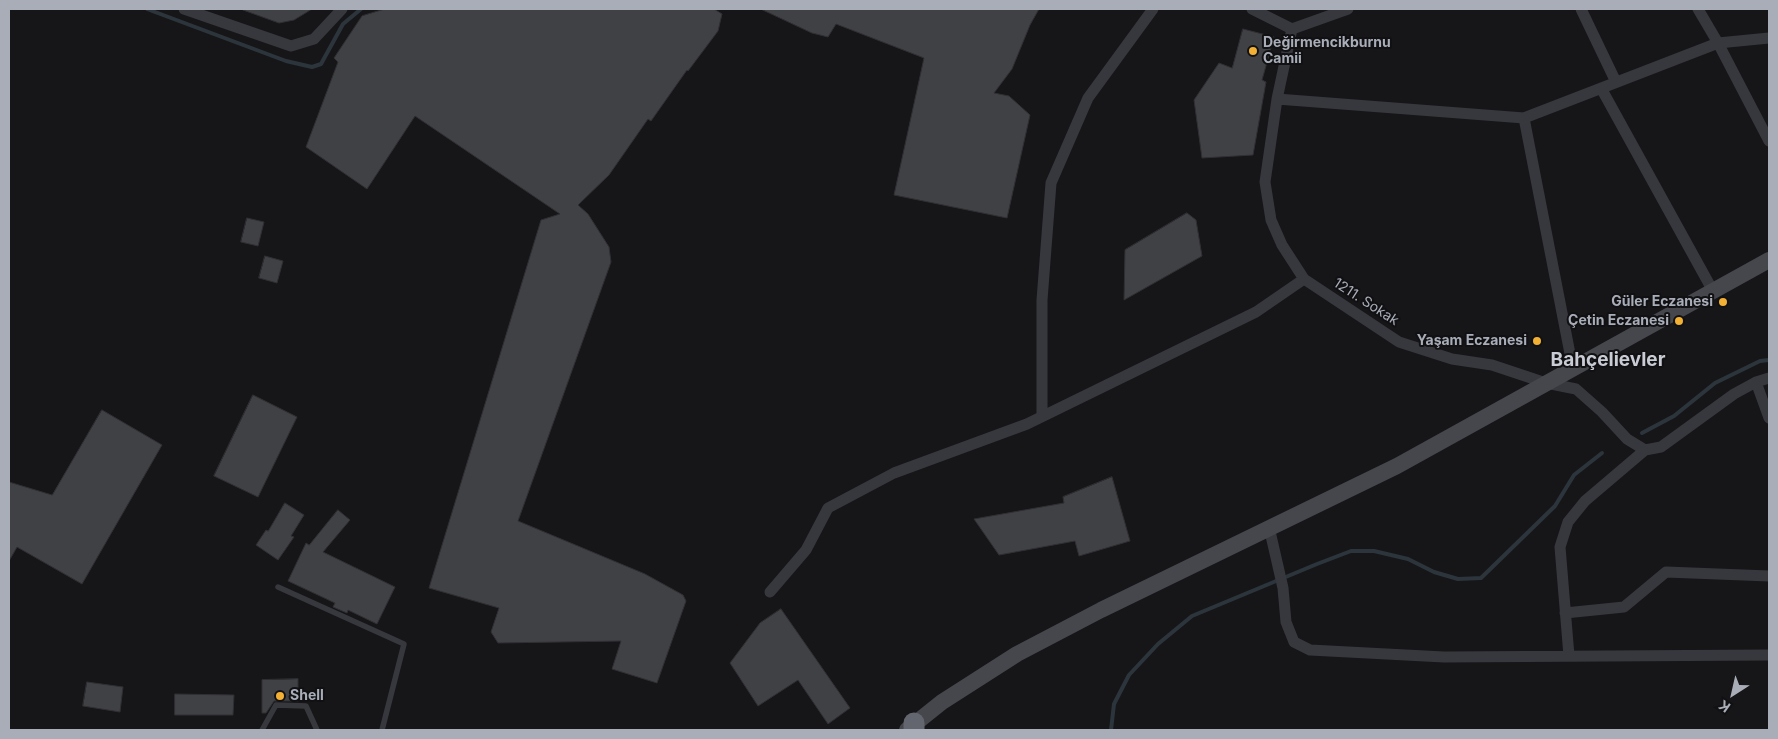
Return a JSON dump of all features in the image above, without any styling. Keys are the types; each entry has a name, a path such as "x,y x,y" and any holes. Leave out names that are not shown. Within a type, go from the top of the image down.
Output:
{"street":[{"path":"184,9 291,46 314,39 342,9"},
{"path":"1042,416 1042,300 1050,183 1088,98 1153,9"},
{"path":"1252,9 1292,29 1348,9"},
{"path":"1581,9 1616,82"},
{"path":"1698,9 1718,43 1769,141"},
{"name":"1211. Sokak","path":"1292,29 1276,99 1264,182 1271,220 1282,245 1304,279 1399,342 1452,359 1492,366 1546,383 1576,389 1602,412 1627,439 1645,450"},
{"path":"1276,99 1524,118 1718,43 1769,38"},
{"path":"1601,88 1713,291"},
{"path":"1524,118 1573,369"},
{"path":"911,728 942,702 1017,654 1101,610 1397,466 1769,260"},
{"path":"770,592 806,550 828,508 894,473 1027,424 1256,312 1304,279"},
{"path":"1569,656 1560,547 1568,522 1584,501 1645,450 1660,446 1734,394 1756,382 1769,378"},
{"path":"1756,382 1769,418"},
{"path":"1269,527 1284,588 1286,622 1294,642 1310,650 1444,657 1769,654"},
{"path":"1565,613 1624,607 1666,572 1769,576"}],"lane":[{"path":"278,587 404,644 382,730"},
{"path":"262,730 276,705 306,706 317,730"}],"building":[{"path":"243,9 312,9 294,20 279,23"},
{"path":"385,9 714,9 722,14 718,31 687,70 651,121 648,119 609,175 578,205 588,214 609,247 611,262 518,521 645,574 683,595 686,601 657,683 612,669 621,641 498,643 491,632 499,608 429,588 541,220 560,214 415,116 367,189 306,147 338,62 334,58 362,16"},
{"path":"761,9 1039,9 1030,25 1012,69 994,93 1009,96 1030,115 1007,218 894,195 924,58 836,24 828,37 812,33"},
{"path":"1243,29 1274,37 1262,80 1266,82 1253,155 1202,158 1194,100 1219,63 1232,68"},
{"path":"1187,213 1196,220 1202,256 1124,300 1125,250"},
{"path":"247,218 264,222 258,246 241,242"},
{"path":"265,256 283,261 277,283 259,278"},
{"path":"253,395 297,417 258,497 214,476"},
{"path":"102,410 162,445 82,584 17,547 9,561 9,482 52,495"},
{"path":"1112,477 1130,541 1079,556 1075,541 999,555 974,519 1064,503 1063,497"},
{"path":"285,503 304,515 291,536 294,537 278,560 256,545 266,530 268,531"},
{"path":"338,510 350,520 323,552 395,587 377,624 348,610 347,613 333,607 335,603 288,581 306,543 309,545"},
{"path":"781,609 850,708 828,724 798,680 758,706 730,663 760,623"},
{"name":"Shell","path":"298,679 298,701 274,701 266,713 262,713 262,680"},
{"path":"87,682 123,687 120,712 83,706"},
{"path":"175,694 234,695 233,715 175,715"}],"waterway":[{"path":"147,9 286,61 312,67 321,64 343,24 361,9"},
{"path":"1642,433 1674,416 1715,383 1760,361 1769,360"},
{"path":"1111,730 1114,704 1129,675 1158,644 1192,616 1351,551 1374,551 1408,559 1434,572 1458,579 1481,578 1555,506 1574,475 1602,453"}],"place":[{"name":"Değirmencikburnu Camii","path":"1253,51"},
{"name":"Güler Eczanesi","path":"1723,302"},
{"name":"Çetin Eczanesi","path":"1679,321"},
{"name":"Yaşam Eczanesi","path":"1537,341"},
{"name":"Shell","path":"280,696"}],"district":[{"name":"Bahçelievler","path":"1608,360"}]}
